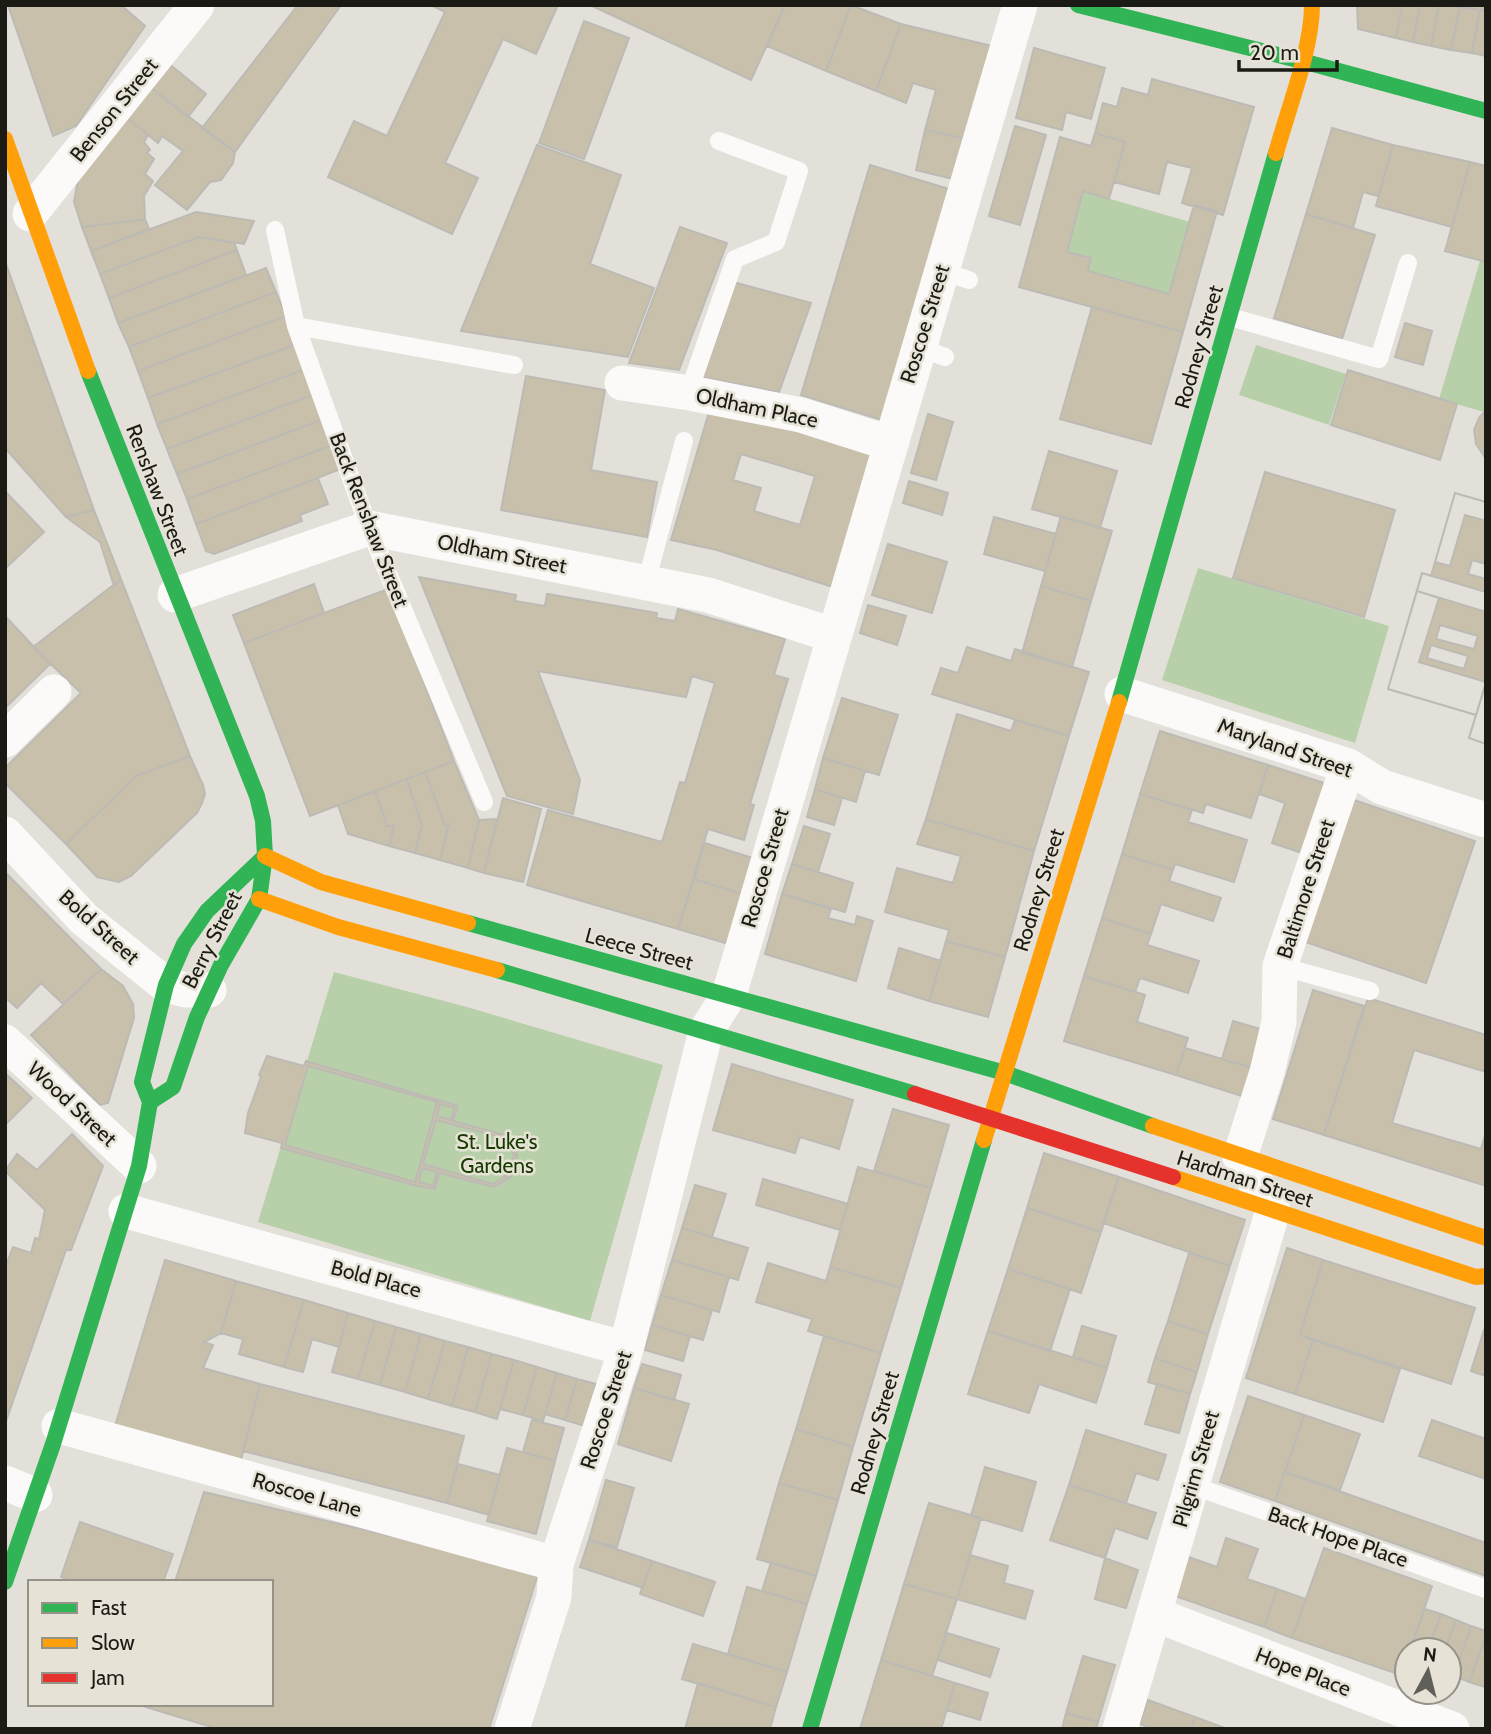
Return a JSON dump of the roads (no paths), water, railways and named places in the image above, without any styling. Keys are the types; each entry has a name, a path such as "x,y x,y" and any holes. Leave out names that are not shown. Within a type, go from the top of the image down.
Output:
{"main road":[{"path":"1078,5 1486,111"},
{"name":"Rodney Street","path":"810,1729 991,1117 1122,694 1301,61 1312,17 1312,5"},
{"name":"Renshaw Street","path":"5,139 52,279 175,595 257,796 263,821 265,856"},
{"name":"Berry Street","path":"150,1102 173,1087 220,965 259,899 265,856"},
{"name":"Berry Street","path":"5,1582 20,1489 59,1426 127,1211 139,1166 150,1102 142,1082 166,985 184,944 207,911 265,856"},
{"name":"Leece Street","path":"265,856 321,882 1005,1073"},
{"path":"259,899 338,927 478,964 991,1117"},
{"name":"Hardman Street","path":"1005,1073 1240,1157 1486,1238"},
{"name":"Hardman Street","path":"991,1117 1476,1277 1486,1276"}],"street":[{"name":"Benson Street","path":"30,214 197,5"},
{"name":"Roscoe Street","path":"512,1729 554,1597 556,1564 626,1349 706,1031 729,995 889,443 932,352 955,276 1020,5"},
{"name":"Oldham Place","path":"622,383 802,415 889,443"},
{"path":"175,595 369,528"},
{"name":"Oldham Street","path":"369,528 708,595 833,635"},
{"path":"5,740 54,692"},
{"name":"Maryland Street","path":"1122,694 1348,766 1382,787 1486,820"},
{"name":"Baltimore Street","path":"1240,1157 1267,1072 1279,1022 1280,966 1348,766"},
{"name":"Bold Street","path":"5,834 85,919 166,985"},
{"path":"166,985 187,990 209,990"},
{"name":"Wood Street","path":"6,1044 139,1166"},
{"path":"1240,1157 1273,1210"},
{"name":"Pilgrim Street","path":"1121,1729 1273,1210"},
{"name":"Bold Place","path":"127,1211 626,1349"},
{"name":"Roscoe Lane","path":"59,1426 556,1564"},
{"name":"Hope Place","path":"1154,1614 1452,1729"}],"lane":[{"path":"690,393 735,259 776,242 799,171 719,141"},
{"name":"Back Renshaw Street","path":"275,230 296,326 369,528 484,802"},
{"path":"1230,317 1379,359 1408,263"},
{"path":"296,326 514,365"},
{"path":"646,583 684,441"},
{"path":"1280,966 1370,991"},
{"name":"Back Hope Place","path":"1191,1485 1486,1589"}],"park label":[{"name":"St. Luke's Gardens","path":"497,1154"}]}
